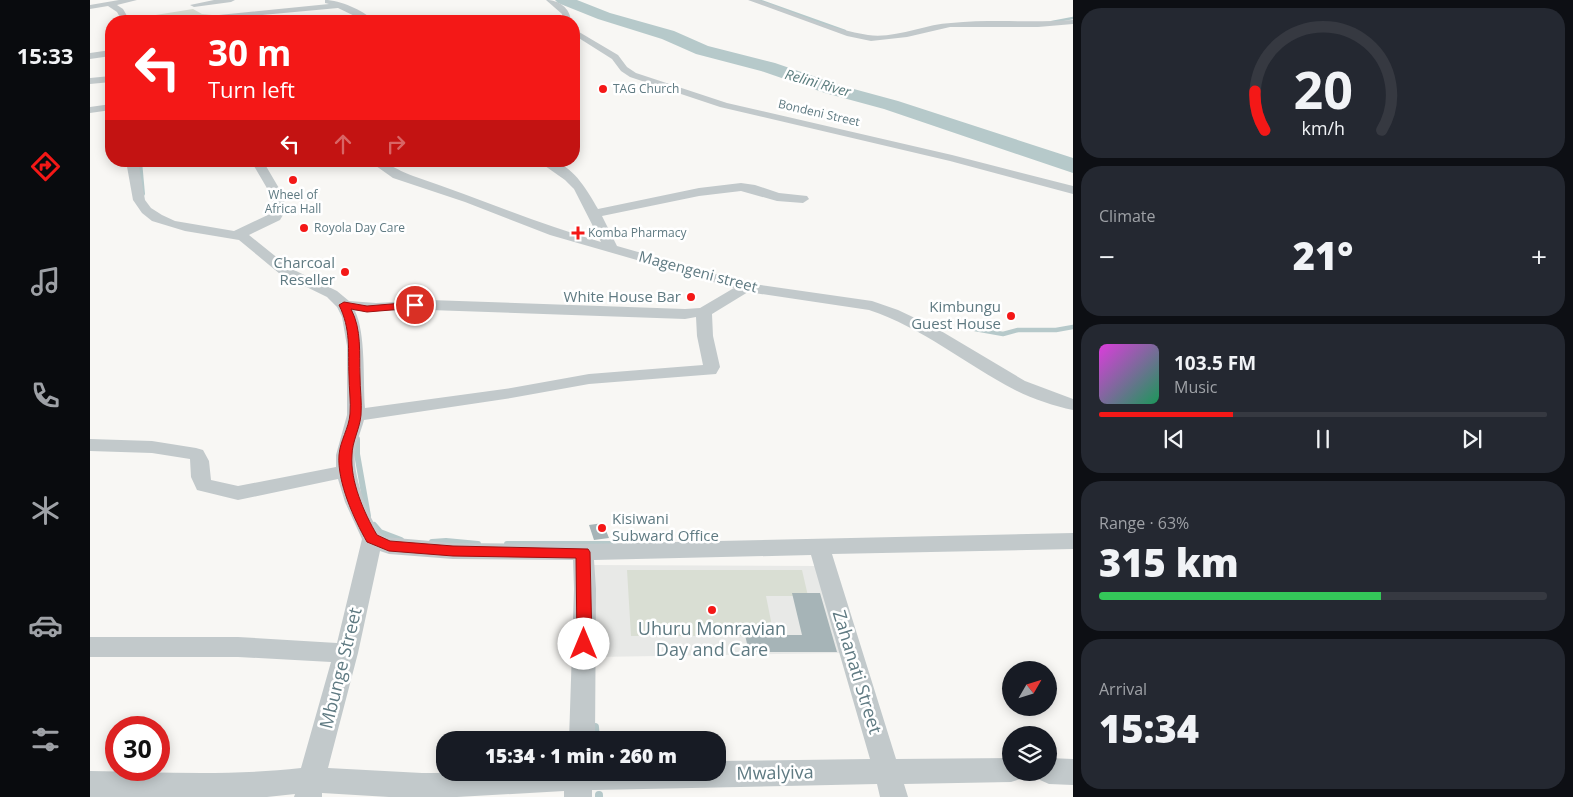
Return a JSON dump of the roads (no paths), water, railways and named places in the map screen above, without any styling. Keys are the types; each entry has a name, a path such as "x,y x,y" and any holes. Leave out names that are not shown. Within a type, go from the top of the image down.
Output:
{"street":[{"path":"90,7 132,0"},
{"path":"194,5 231,0"},
{"path":"325,0 361,15"},
{"path":"550,0 566,15"},
{"path":"752,0 861,37 891,37 950,25 1057,24 1073,22"},
{"path":"110,4 122,15"},
{"path":"240,15 337,6"},
{"path":"1057,24 1073,29"},
{"name":"Bondeni Street","path":"580,35 615,57 624,69 633,74 724,105 952,158 1073,190"},
{"path":"90,56 105,54"},
{"path":"90,81 105,79"},
{"path":"90,110 105,108"},
{"path":"133,167 139,200 149,214 178,226 237,235 251,242 285,271 332,294 344,305 350,317 355,346 356,415 345,455 346,472 355,502 372,539 389,546 453,551 583,552 1073,541"},
{"path":"237,235 275,217 280,210 278,195 261,167"},
{"name":"Magengeni street","path":"382,167 406,178 469,199 555,232 746,288 872,306 889,311 923,326 1021,386 1073,405"},
{"path":"554,167 580,188 612,249"},
{"path":"592,214 692,193 741,187 787,199 803,199"},
{"path":"344,305 367,309 415,305 660,314 704,312 746,288"},
{"path":"356,415 502,394 589,379 710,370 712,367 711,356 705,336 704,312"},
{"path":"90,445 152,447 196,454 200,458 202,482 204,485 238,494 321,474 346,472"},
{"name":"Mbunge Street","path":"309,788 346,653 372,539"},
{"name":"Zahanati Street","path":"819,548 894,797"},
{"path":"582,731 585,598 583,552"},
{"path":"90,647 238,647 346,653"},
{"name":"Mwalyiva","path":"90,784 202,786 274,784 309,788 578,783 886,770 1002,770"},
{"path":"1057,771 1073,772"}],"waterway":[{"name":"Relini River","path":"563,0 604,16 668,35 702,50 768,67 832,89 891,105 1073,166"},
{"path":"758,0 845,31"},
{"path":"1052,22 1073,18"},
{"path":"141,167 143,194"},
{"path":"975,329 1003,334 1018,330 1056,330 1073,327"},
{"path":"357,439 357,454 368,516"},
{"path":"374,525 380,532 401,540"},
{"path":"432,542 446,541 478,544"},
{"path":"507,544 615,544"},
{"path":"595,727 595,731"}],"place":[{"name":"TAG Church","path":"603,89"},
{"name":"Wheel of Africa Hall","path":"293,180"},
{"name":"Royola Day Care","path":"304,228"},
{"name":"Komba Pharmacy","path":"578,233"},
{"name":"Charcoal Reseller","path":"345,272"},
{"name":"White House Bar","path":"691,297"},
{"name":"Kimbungu Guest House","path":"1011,316"},
{"name":"Kisiwani Subward Office","path":"602,528"},
{"name":"Uhuru Monravian Day and Care","path":"712,610"}]}
